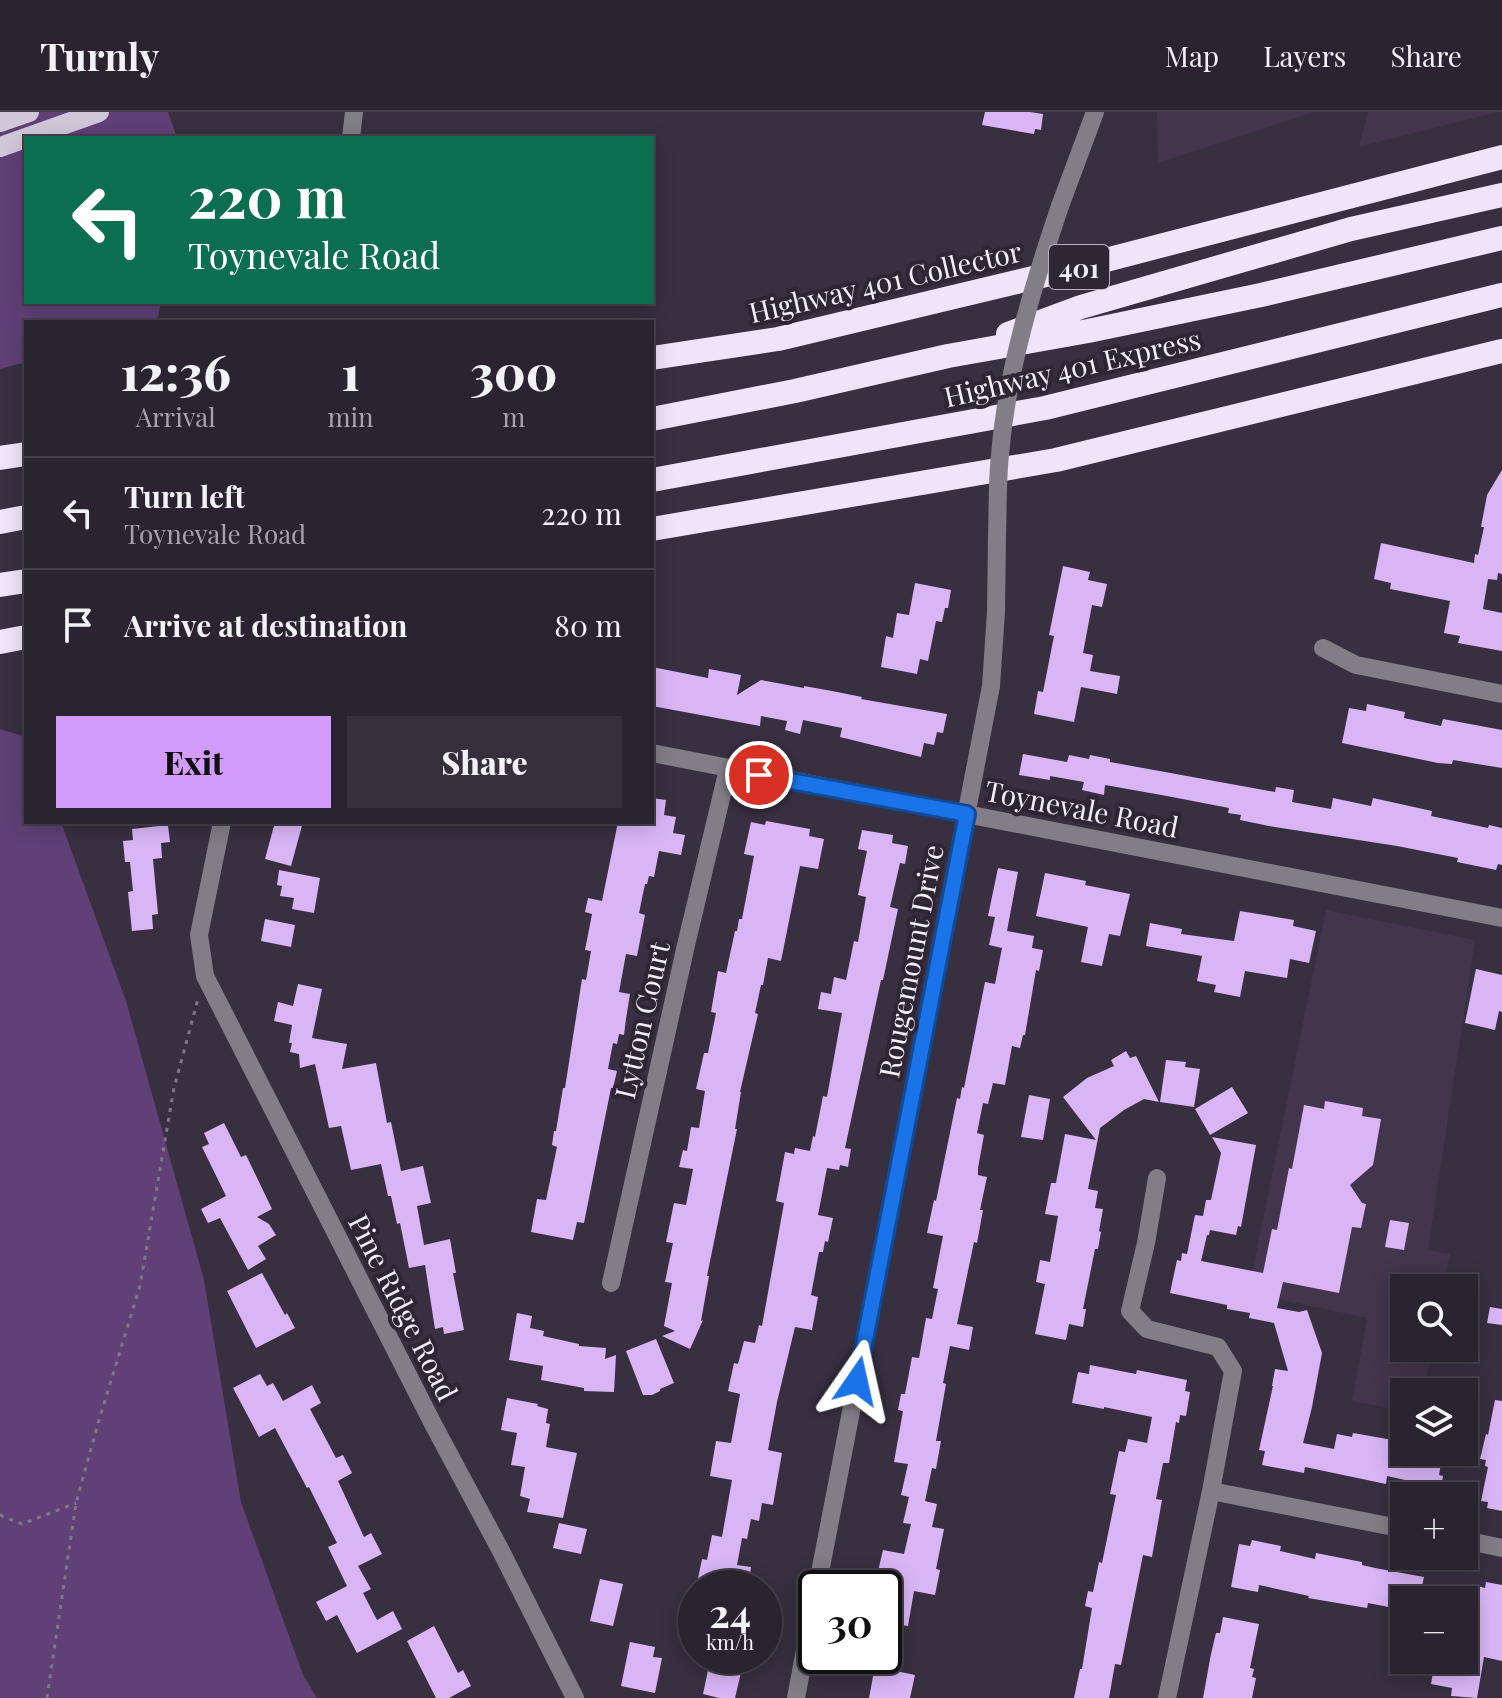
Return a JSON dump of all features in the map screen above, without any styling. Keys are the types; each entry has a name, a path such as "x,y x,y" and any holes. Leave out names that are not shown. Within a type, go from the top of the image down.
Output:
{"highway":[{"name":"Highway 401 Collector","path":"654,358 778,339 1079,267 1502,157"},
{"path":"948,356 1096,303 1351,229 1502,195"},
{"name":"Highway 401 Express","path":"654,419 948,356 1232,301 1502,238"},
{"name":"Highway 401 Express","path":"654,480 1045,408 1502,295"},
{"path":"654,529 1056,460 1502,351"},
{"path":"0,458 24,454"},
{"path":"0,522 24,517"},
{"path":"0,585 24,581"},
{"path":"0,642 24,637"}],"main road":[{"path":"0,122 29,112"},
{"path":"31,136 99,112"},
{"path":"0,147 24,139"}],"street":[{"path":"351,136 354,112"},
{"name":"Rougemount Drive","path":"820,1570 991,686 1000,455 1016,355 1041,264 1095,112"},
{"path":"1323,648 1356,665 1502,694"},
{"name":"Toynevale Road","path":"654,753 1502,918"},
{"name":"Lytton Court","path":"611,1283 728,769"},
{"name":"Pine Ridge Road","path":"222,824 199,935 205,976 575,1698"},
{"path":"1157,1178 1130,1311 1147,1329 1218,1347 1233,1371 1167,1698"},
{"path":"1211,1491 1390,1526"},
{"path":"1478,1543 1502,1548"},
{"name":"Rougemount Drive","path":"796,1698 800,1674"}],"path":[{"path":"47,1698 76,1503 140,1286 174,1088 205,976"},
{"path":"0,1515 22,1524 76,1503"}],"shaded area":[{"path":"0,112 168,112 176,136 24,136 24,304 161,304 157,320 24,320 24,363 0,369"},
{"path":"1157,112 1314,112 1158,163"},
{"path":"1368,112 1498,112 1359,147"},
{"path":"0,729 24,736 24,824 62,824 126,1001 204,1280 241,1502 303,1675 317,1698 0,1698"},
{"path":"1326,910 1475,940 1428,1250 1450,1254 1446,1274 1390,1274 1390,1362 1429,1362 1427,1378 1390,1378 1390,1408 1352,1401 1367,1318 1248,1293"}],"building":[{"path":"985,112 1043,114 1041,130 1035,129 1034,134 982,125"},
{"path":"1502,470 1502,574 1498,573 1497,580 1488,579 1483,609 1502,613 1502,651 1458,643 1460,636 1444,633 1450,601 1390,589 1391,583 1374,579 1381,543 1474,563 1484,527 1481,527 1487,495"},
{"path":"1063,566 1090,572 1088,580 1107,584 1102,607 1092,605 1083,653 1093,655 1090,671 1120,676 1117,694 1081,687 1074,722 1034,714 1038,691 1043,692 1054,636 1049,635"},
{"path":"915,583 951,590 942,622 936,621 928,661 920,659 917,674 881,667 886,636 893,638 897,613 909,615"},
{"path":"654,667 708,678 709,669 741,675 737,695 761,680 947,714 943,733 937,732 934,745 924,743 921,757 840,737 842,728 803,720 800,734 785,730 787,721 761,716 760,726 654,706"},
{"path":"1367,704 1405,712 1404,718 1441,726 1443,719 1502,730 1502,768 1453,760 1452,764 1438,763 1342,743 1349,708 1366,711"},
{"path":"1023,754 1067,762 1069,755 1089,759 1090,755 1110,759 1110,762 1275,792 1276,787 1294,790 1292,802 1331,809 1333,798 1371,806 1373,798 1432,811 1431,816 1502,828 1502,865 1498,864 1496,870 1457,862 1458,858 1397,846 1269,826 1240,820 1241,815 1228,813 1229,808 1167,796 1105,785 1104,795 1082,790 1084,782 1019,775"},
{"path":"654,798 666,800 664,815 676,817 673,833 685,835 681,855 659,851 654,877 649,876 645,884 639,913 645,915 637,956 626,954 619,992 630,994 624,1035 619,1034 617,1044 613,1043 608,1069 617,1071 584,1223 577,1222 573,1240 531,1232 537,1199 546,1200 557,1147 552,1145 554,1131 565,1088 582,979 586,980 591,951 585,950 592,914 585,912 588,898 602,901 618,824 654,824"},
{"path":"766,821 810,829 809,836 824,839 818,869 800,866 781,961 768,958 740,1092 737,1129 707,1276 703,1320 690,1349 662,1336 675,1331 664,1326 672,1283 665,1282 673,1243 666,1242 674,1203 686,1205 693,1169 679,1167 683,1150 687,1151 691,1127 699,1128 705,1091 696,1089 704,1053 708,1053 716,1013 711,1012 718,971 726,973 735,931 739,919 742,919 754,856 744,854 751,822 765,825"},
{"path":"274,824 302,824 291,866 265,859"},
{"path":"168,825 170,842 161,843 162,858 153,859 158,914 152,915 153,929 132,931 128,892 133,891 130,862 125,862 123,841 133,840 132,829"},
{"path":"862,830 893,835 892,843 908,846 905,864 900,863 890,907 898,909 845,1148 851,1149 848,1167 840,1165 839,1170 827,1168 818,1215 833,1218 828,1242 825,1241 823,1252 819,1252 811,1295 818,1297 812,1330 795,1327 768,1450 782,1453 773,1505 762,1503 759,1521 751,1519 747,1539 742,1538 737,1565 751,1567 751,1570 700,1570 702,1559 707,1560 712,1535 722,1537 732,1480 710,1476 716,1441 731,1443 740,1394 728,1391 734,1363 738,1364 744,1341 755,1343 759,1325 762,1326 784,1203 776,1201 785,1152 794,1154 795,1148 810,1151 823,1096 827,1097 842,1013 818,1009 821,992 831,994 834,977 846,980 854,941 858,942 866,897 858,895 867,851 858,849"},
{"path":"998,868 1018,872 1007,931 1034,936 1032,948 1043,950 1039,971 1036,970 1025,1035 1020,1048 1012,1046 1005,1085 993,1083 988,1104 983,1103 977,1133 984,1135 978,1175 987,1177 977,1243 974,1242 957,1324 973,1327 969,1350 950,1346 936,1441 941,1441 925,1501 937,1504 932,1527 944,1529 936,1569 940,1570 935,1595 914,1591 908,1626 902,1625 902,1570 878,1570 883,1550 904,1554 911,1524 903,1523 909,1497 901,1495 908,1464 894,1462 903,1411 898,1410 901,1394 905,1394 912,1357 919,1358 926,1318 932,1319 938,1289 933,1288 943,1236 927,1233 957,1098 960,1099 964,1088 985,982 995,984 1002,948 989,945 995,917 988,916"},
{"path":"279,870 320,878 314,913 292,909 294,898 280,896 282,886 277,885"},
{"path":"1045,873 1130,894 1120,936 1109,934 1102,966 1081,962 1088,927 1036,916"},
{"path":"1240,911 1294,920 1293,926 1316,931 1309,963 1290,959 1287,978 1245,971 1240,997 1214,992 1216,985 1197,981 1202,956 1146,946 1150,923 1182,929 1181,934 1234,941"},
{"path":"265,919 295,925 291,947 261,941"},
{"path":"1476,969 1502,975 1502,1012 1499,1011 1495,1030 1465,1023"},
{"path":"298,984 322,989 312,1038 347,1044 342,1069 376,1063 387,1123 391,1122 401,1171 423,1166 431,1203 417,1206 424,1245 450,1239 464,1330 444,1334 443,1327 435,1329 425,1265 409,1268 400,1223 397,1224 381,1164 351,1170 341,1126 329,1128 315,1064 300,1068 299,1054 290,1052 292,1025 274,1021 278,1002 293,1006"},
{"path":"1126,1051 1130,1058 1136,1056 1159,1102 1144,1099 1100,1128 1088,1189 1098,1191 1095,1208 1103,1209 1098,1249 1095,1249 1083,1309 1086,1309 1083,1327 1069,1324 1066,1340 1035,1334 1045,1284 1036,1282 1040,1260 1050,1262 1058,1216 1045,1214 1051,1183 1056,1183 1065,1134 1096,1140 1063,1097 1087,1078 1114,1066 1111,1060"},
{"path":"1166,1060 1186,1062 1185,1067 1200,1069 1194,1107 1160,1102"},
{"path":"1232,1087 1248,1113 1210,1135 1195,1109"},
{"path":"1029,1095 1050,1099 1043,1140 1021,1137"},
{"path":"1325,1101 1363,1108 1362,1116 1381,1119 1373,1165 1350,1185 1362,1203 1366,1204 1361,1228 1352,1227 1339,1293 1283,1282 1277,1308 1299,1312 1307,1310 1322,1353 1303,1443 1334,1449 1337,1434 1352,1437 1353,1433 1390,1440 1390,1466 1441,1466 1442,1482 1414,1482 1387,1476 1386,1484 1305,1467 1304,1473 1262,1465 1265,1451 1259,1450 1275,1369 1288,1371 1274,1323 1249,1318 1250,1313 1227,1309 1227,1305 1170,1293 1177,1260 1181,1261 1182,1253 1187,1254 1195,1215 1203,1216 1206,1200 1211,1200 1221,1153 1212,1137 1256,1145 1241,1227 1238,1226 1236,1235 1210,1230 1201,1261 1263,1273 1272,1229 1277,1230 1289,1168 1292,1169 1304,1105 1324,1109"},
{"path":"224,1123 241,1157 246,1155 272,1209 257,1217 269,1224 276,1235 258,1246 266,1259 248,1270 220,1218 208,1223 201,1209 226,1196 202,1147 209,1144 204,1133"},
{"path":"1390,1220 1409,1223 1404,1250 1385,1247"},
{"path":"262,1273 295,1328 256,1348 227,1291"},
{"path":"1490,1307 1502,1309 1502,1325 1487,1323"},
{"path":"517,1313 532,1316 530,1328 544,1331 543,1336 579,1346 606,1348 605,1359 616,1355 614,1392 584,1391 584,1388 541,1380 543,1366 509,1360"},
{"path":"656,1339 674,1383 652,1395 643,1395 626,1351"},
{"path":"1090,1365 1187,1380 1185,1391 1190,1392 1186,1416 1180,1415 1179,1423 1176,1422 1169,1463 1163,1463 1156,1499 1162,1500 1152,1557 1143,1555 1121,1665 1115,1664 1109,1698 1074,1698 1092,1608 1085,1606 1088,1591 1093,1592 1099,1562 1102,1563 1116,1495 1110,1494 1119,1451 1125,1452 1128,1439 1147,1443 1152,1417 1072,1403 1078,1372 1089,1374"},
{"path":"260,1374 267,1386 273,1383 283,1401 312,1385 321,1403 310,1409 336,1458 343,1455 352,1473 338,1481 364,1537 371,1533 382,1554 358,1566 371,1589 363,1593 377,1620 393,1611 402,1629 357,1653 337,1615 326,1621 316,1602 347,1586 328,1547 337,1543 275,1428 259,1437 233,1388"},
{"path":"507,1398 548,1409 546,1423 550,1424 546,1447 577,1453 563,1518 527,1512 530,1499 520,1496 525,1467 511,1465 517,1433 501,1430"},
{"path":"1495,1400 1502,1401 1502,1511 1487,1508 1488,1502 1481,1501 1488,1467 1485,1466 1486,1460 1480,1459"},
{"path":"559,1523 587,1529 581,1554 553,1548"},
{"path":"1252,1540 1281,1546 1280,1551 1315,1559 1316,1553 1424,1577 1422,1586 1390,1586 1390,1607 1368,1603 1367,1608 1308,1598 1259,1585 1258,1592 1231,1587 1239,1544 1250,1546"},
{"path":"600,1579 623,1584 613,1626 590,1621"},
{"path":"1486,1582 1502,1585 1502,1661 1484,1657 1477,1698 1451,1696 1452,1688 1431,1684 1433,1674 1478,1674 1478,1586 1485,1588"},
{"path":"1223,1617 1259,1624 1250,1668 1254,1669 1252,1677 1256,1678 1252,1698 1203,1698 1216,1633 1220,1633"},
{"path":"434,1626 458,1673 463,1670 471,1686 449,1698 436,1698 407,1641"},
{"path":"630,1642 655,1647 653,1657 662,1658 655,1693 621,1686"},
{"path":"707,1674 741,1674 735,1698 703,1694"},
{"path":"873,1674 915,1675 910,1698 869,1698"}],"route":[{"path":"759,775 967,814 857,1381"}]}
